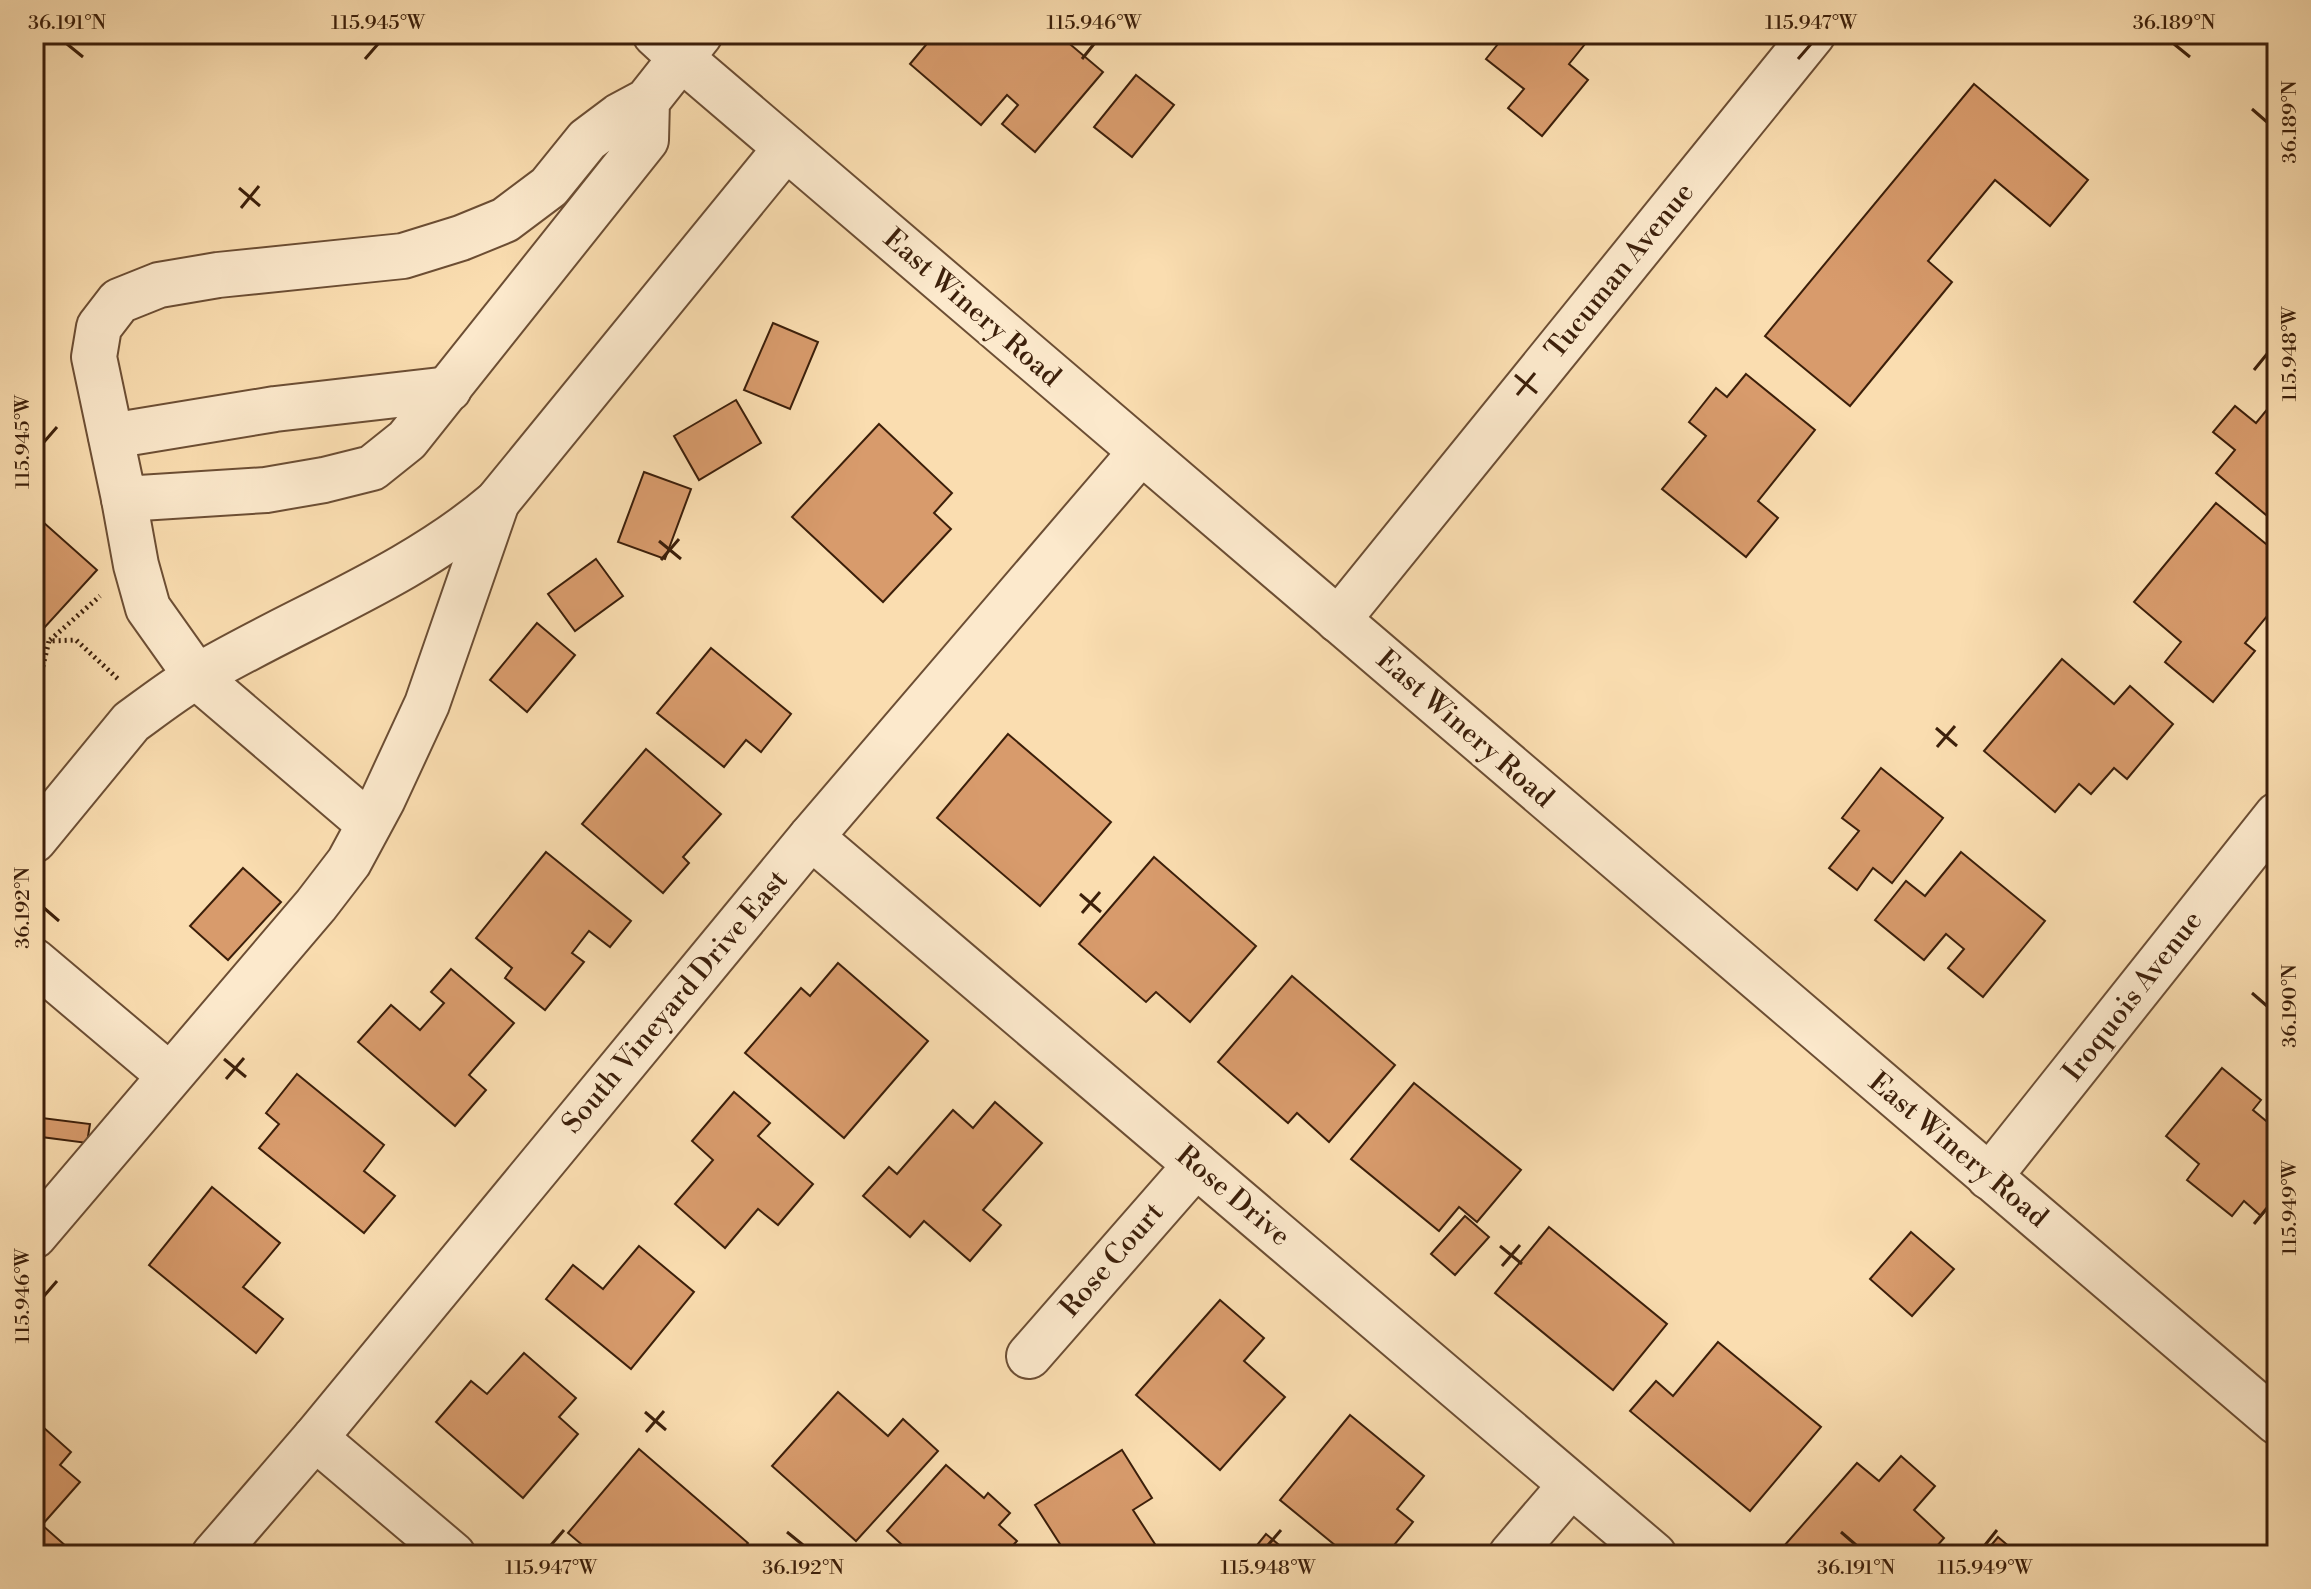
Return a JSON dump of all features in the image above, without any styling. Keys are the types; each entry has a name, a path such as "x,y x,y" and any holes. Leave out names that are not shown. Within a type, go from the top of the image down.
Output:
{"street":[{"name":"Tucuman Avenue","path":"1338,620 1813,34"},
{"name":"East Winery Road","path":"679,42 786,148 2277,1422"},
{"path":"124,499 266,490 324,480 372,468 407,440 646,140 647,101 679,42"},
{"path":"369,824 197,677 148,608 136,565 94,357 99,327 119,301 159,285 218,275 403,256 505,220 549,187 587,140 619,116 647,101"},
{"path":"34,840 131,722 150,708 197,677 391,573 469,527 497,502 786,148"},
{"path":"111,436 275,409 449,389"},
{"name":"South Vineyard Drive East","path":"214,1555 315,1438 811,837 1140,453"},
{"path":"34,1236 316,905 349,862 427,704 497,502"},
{"name":"Iroquois Avenue","path":"1989,1177 2277,815"},
{"name":"Rose Drive","path":"811,837 1654,1555"},
{"path":"34,961 169,1075"},
{"name":"Rose Court","path":"1029,1356 1196,1165"},
{"path":"315,1438 453,1555"},
{"path":"1511,1555 1571,1485"}],"path":[{"path":"34,686 38,686 49,641 136,565"},
{"path":"49,641 76,640 150,708"}],"building":[{"path":"935,34 1058,34 1103,72 1035,152 1002,124 1018,105 1007,95 981,125 910,64"},
{"path":"1506,34 1593,34 1569,64 1588,80 1542,136 1508,108 1524,89 1486,59"},
{"path":"1136,75 1174,105 1132,157 1094,127"},
{"path":"1974,84 2088,180 2050,226 1995,180 1928,261 1952,282 1850,406 1765,336"},
{"path":"773,323 818,342 790,409 744,390"},
{"path":"1746,374 1815,430 1758,501 1778,518 1746,557 1662,489 1706,436 1689,422 1716,388 1727,397"},
{"path":"736,400 761,443 699,480 674,436"},
{"path":"2274,401 2277,403 2277,514 2272,520 2216,473 2235,450 2213,432 2235,406 2256,423"},
{"path":"879,424 952,493 934,513 951,529 883,602 792,517"},
{"path":"644,472 691,489 665,559 618,542"},
{"path":"2216,503 2277,553 2277,604 2245,643 2255,651 2213,702 2165,662 2181,642 2134,602"},
{"path":"34,514 97,570 34,639"},
{"path":"596,559 623,596 575,631 548,594"},
{"path":"537,623 575,655 527,712 490,680"},
{"path":"711,648 791,714 761,752 746,740 724,767 657,713"},
{"path":"2062,659 2114,704 2130,686 2173,724 2127,779 2114,768 2091,794 2079,784 2055,812 1984,751"},
{"path":"1008,734 1111,822 1040,906 937,818"},
{"path":"646,749 721,814 683,857 689,863 663,893 582,824"},
{"path":"1881,768 1943,818 1892,883 1873,868 1857,890 1829,868 1859,831 1842,818"},
{"path":"546,852 631,921 610,947 589,931 572,953 584,962 545,1010 505,978 512,968 476,938"},
{"path":"1961,852 2045,921 1983,997 1948,968 1964,949 1946,934 1924,960 1875,920 1906,881 1925,896"},
{"path":"1154,857 1256,946 1190,1022 1156,992 1146,1002 1079,944"},
{"path":"243,868 281,902 228,960 190,926"},
{"path":"838,963 928,1041 844,1138 745,1053 801,988 810,996"},
{"path":"451,969 514,1023 469,1075 486,1090 455,1126 358,1042 391,1005 420,1030 444,1003 431,992"},
{"path":"1292,976 1395,1065 1329,1142 1297,1113 1288,1123 1218,1062"},
{"path":"2222,1068 2261,1100 2253,1110 2277,1130 2277,1197 2261,1216 2244,1201 2232,1216 2187,1180 2199,1164 2166,1136"},
{"path":"297,1074 384,1145 364,1171 395,1196 364,1233 259,1148 279,1124 266,1113"},
{"path":"1414,1083 1521,1170 1477,1222 1459,1207 1439,1231 1351,1159"},
{"path":"734,1092 770,1123 758,1136 813,1184 778,1225 758,1209 725,1248 675,1204 713,1160 692,1141"},
{"path":"995,1102 1042,1143 983,1210 1001,1225 970,1261 924,1221 910,1237 863,1196 889,1167 897,1174 953,1110 973,1128"},
{"path":"34,1117 90,1124 87,1143 34,1136"},
{"path":"212,1187 280,1243 243,1287 283,1319 256,1353 149,1265"},
{"path":"1465,1216 1489,1237 1455,1275 1431,1254"},
{"path":"1549,1227 1667,1324 1613,1390 1495,1293"},
{"path":"1911,1232 1954,1269 1912,1316 1870,1279"},
{"path":"639,1246 694,1292 631,1369 546,1299 573,1265 603,1289"},
{"path":"1220,1300 1264,1338 1244,1361 1285,1397 1220,1470 1136,1395"},
{"path":"1718,1342 1821,1427 1750,1511 1630,1411 1656,1381 1673,1396"},
{"path":"524,1353 576,1398 559,1417 578,1434 523,1498 436,1422 471,1381 487,1394"},
{"path":"838,1392 888,1436 903,1419 938,1451 856,1541 772,1466"},
{"path":"1350,1415 1424,1476 1397,1509 1413,1522 1386,1555 1347,1555 1280,1500"},
{"path":"34,1419 71,1452 60,1465 80,1482 42,1525 76,1555 34,1555"},
{"path":"639,1449 748,1543 738,1555 594,1555 568,1533"},
{"path":"1122,1450 1152,1498 1133,1510 1162,1555 1067,1555 1035,1505"},
{"path":"1901,1456 1935,1486 1914,1510 1944,1538 1929,1555 1794,1555 1784,1546 1857,1463 1879,1481"},
{"path":"946,1465 984,1498 988,1493 1010,1513 999,1525 1017,1541 1004,1555 913,1555 887,1531"},
{"path":"1266,1534 1291,1555 1249,1555"},
{"path":"1998,1537 2019,1555 1983,1555"}]}
